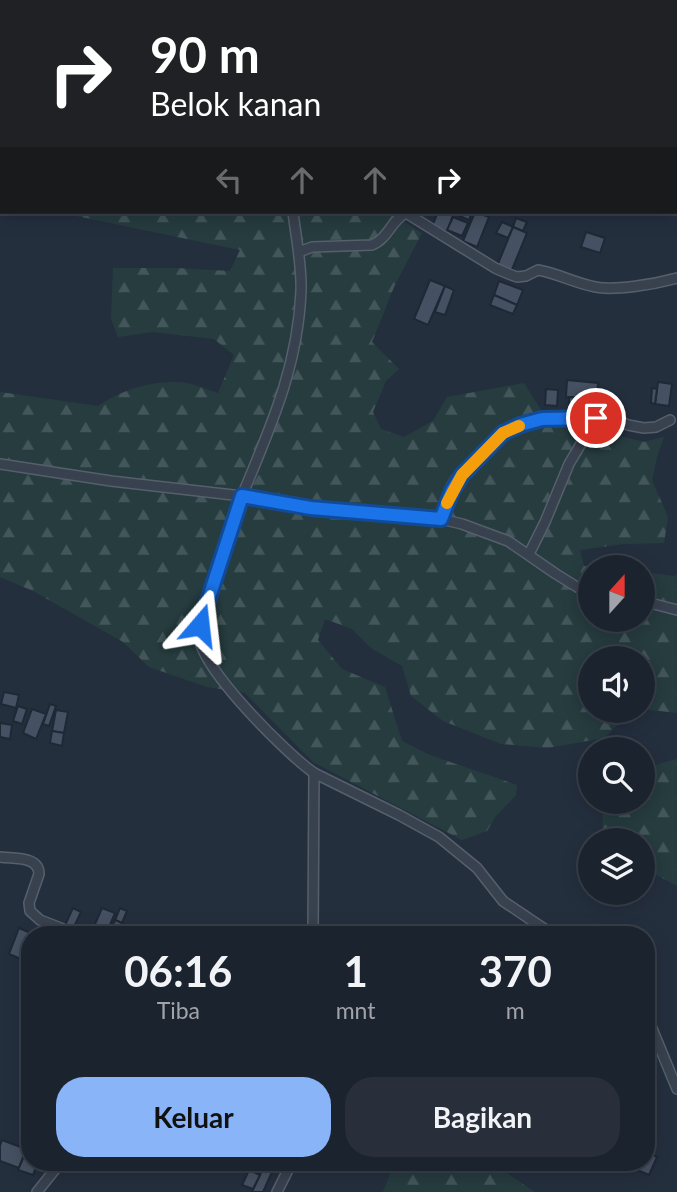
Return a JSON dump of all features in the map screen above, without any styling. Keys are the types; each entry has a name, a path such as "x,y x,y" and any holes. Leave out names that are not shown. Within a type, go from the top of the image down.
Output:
{"street":[{"path":"293,214 301,293 292,363 278,408 242,496 200,625 198,636 201,648 215,670 282,747 314,773 439,837 477,868 503,901 540,926"},
{"path":"299,252 312,247 364,246 379,242 404,214"},
{"path":"408,214 495,268 517,277 538,270 610,289 677,278"},
{"path":"441,519 452,491 462,475 503,433 520,425 542,419 607,417 644,428 656,427 670,420"},
{"path":"529,554 569,464 596,418"},
{"path":"0,464 111,481 242,496 311,508 441,519 508,541 578,588"},
{"path":"655,604 677,610"},
{"path":"313,926 314,773"},
{"path":"0,857 33,861 37,865 40,869 29,903 30,911 40,920 55,926"},
{"path":"655,1036 677,1089"},
{"path":"37,1192 54,1171"},
{"path":"277,1192 288,1171"}],"green space":[{"path":"67,214 397,214 395,216 422,233 394,287 372,342 399,369 386,381 373,412 381,429 404,437 433,421 447,397 524,383 549,423 577,425 644,442 664,437 652,480 668,517 664,543 624,544 580,550 578,632 655,632 655,574 677,574 677,713 655,710 655,646 578,646 578,723 620,723 605,737 578,737 578,743 548,748 501,744 443,721 411,696 402,666 371,648 352,629 325,619 318,640 342,669 385,687 402,741 430,755 517,785 516,795 496,816 487,831 462,840 313,762 245,693 207,687 149,667 123,642 33,591 0,577 0,392 98,406 129,390 152,384 187,383 218,393 234,355 214,339 152,332 118,337 111,319 113,268 230,271 240,250"},
{"path":"677,759 677,886 655,874 655,828 602,828 603,814 655,814 655,766"},
{"path":"391,1171 504,1171 535,1192 383,1192"}],"building":[{"path":"437,214 453,215 447,232 432,226"},
{"path":"455,214 471,214 469,220"},
{"path":"474,214 489,217 477,247 463,241"},
{"path":"453,217 468,223 462,236 447,230"},
{"path":"516,218 527,222 523,231 513,227"},
{"path":"502,222 513,227 508,238 496,233"},
{"path":"513,227 527,233 511,272 497,266"},
{"path":"586,232 605,238 600,253 581,247"},
{"path":"430,280 445,286 428,325 414,319"},
{"path":"499,281 523,290 517,305 494,295"},
{"path":"445,286 454,290 445,315 435,312"},
{"path":"494,295 517,305 513,314 490,305"},
{"path":"567,380 598,383 597,399 566,397"},
{"path":"658,382 672,384 669,406 655,404"},
{"path":"652,388 657,389 655,404 651,403"},
{"path":"546,389 558,390 557,406 545,405"},
{"path":"569,397 597,399 596,416 569,414"},
{"path":"4,692 19,695 16,708 1,704"},
{"path":"50,704 56,706 49,726 43,724"},
{"path":"18,706 27,709 22,724 13,721"},
{"path":"32,709 46,714 36,739 23,733"},
{"path":"56,710 68,712 64,733 52,731"},
{"path":"0,723 12,725 10,739 0,737"},
{"path":"52,731 64,733 62,746 50,743"},
{"path":"73,908 81,912 74,926 65,925"},
{"path":"102,908 115,913 109,926 94,926"},
{"path":"120,908 127,911 122,923 115,920"},
{"path":"115,920 122,923 121,926 112,926"},
{"path":"19,928 21,929 21,959 9,954"},
{"path":"2,1140 21,1147 19,1168 0,1161"},
{"path":"249,1171 260,1175 253,1189 242,1185"},
{"path":"262,1171 272,1172 263,1192 252,1192"}],"slow traffic":[{"path":"447,503 462,475 503,433 519,426"}],"route":[{"path":"200,625 242,496 311,508 441,519 452,491 462,475 503,433 542,419 596,418"}]}
